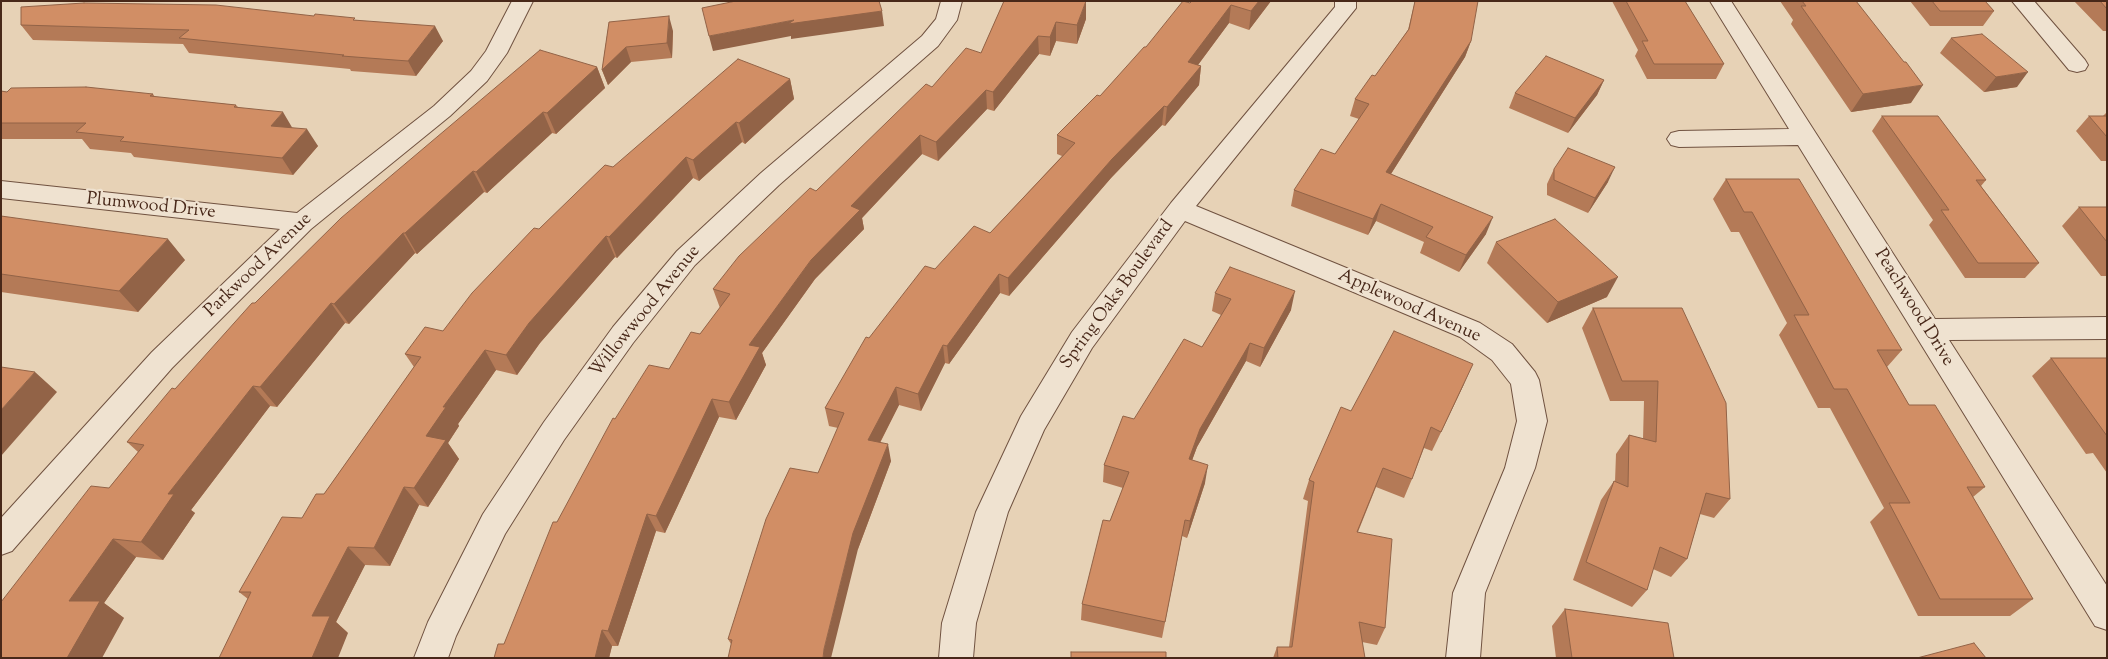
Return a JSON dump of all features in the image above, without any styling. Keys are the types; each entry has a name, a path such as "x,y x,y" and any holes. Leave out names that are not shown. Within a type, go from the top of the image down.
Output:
{"street":[{"name":"Parkwood Avenue","path":"2,539 162,360 302,223 442,111 479,76 496,53 523,1"},
{"name":"Willowwood Avenue","path":"430,658 440,633 494,524 554,432 624,334 686,258 770,179 930,41 946,20 952,1"},
{"name":"Spring Oaks Boulevard","path":"956,658 959,623 992,512 1031,425 1082,340 1180,209 1345,8 1346,1"},
{"name":"Peachwood Drive","path":"1720,1 2107,614"},
{"path":"2022,1 2077,65"},
{"path":"1680,139 1805,137"},
{"name":"Plumwood Drive","path":"1,189 302,223"},
{"name":"Applewood Avenue","path":"1180,209 1470,330 1502,352 1525,380 1532,421 1520,468 1470,593 1463,658"},
{"path":"1928,330 2107,328"}],"building":[{"path":"736,1 879,1 882,11 788,24 794,20 709,36 702,8"},
{"path":"1004,1 1086,1 1077,25 1056,22 1050,37 1038,36 993,92 986,90 936,142 920,135 851,206 860,210 811,260 749,345 760,347 729,402 712,399 656,516 647,514 608,631 602,630 595,658 494,658 498,644 504,644 553,522 557,522 613,418 615,419 649,365 669,369 691,332 700,334 730,294 713,289 739,256 810,188 816,191 926,84 932,87 966,48 981,53"},
{"path":"1183,1 1190,3 1192,1 1259,1 1251,11 1231,5 1188,62 1201,66 1167,107 1164,106 1112,159 1008,278 999,274 947,346 943,345 918,394 896,387 868,440 888,444 853,533 823,658 728,658 732,640 728,639 766,519 790,468 818,473 844,413 825,408 866,337 869,338 925,266 935,269 974,226 990,233 1075,143 1057,135 1097,95 1100,96 1146,47"},
{"path":"1415,1 1478,1 1471,41 1386,172 1493,217 1466,255 1426,237 1433,227 1381,204 1373,219 1294,190 1321,149 1335,154 1369,104 1355,99 1372,75 1375,76 1409,29"},
{"path":"1626,1 1685,1 1724,64 1654,64 1642,41 1648,41"},
{"path":"1802,1 1856,1 1923,85 1863,94 1801,6 1806,6"},
{"path":"1932,1 1985,1 1994,11 1940,11"},
{"path":"2100,1 2107,1 2107,9"},
{"path":"84,3 216,5 314,16 315,14 355,18 353,20 435,26 408,61 342,56 344,55 179,38 189,30 21,25 21,7"},
{"path":"669,16 667,43 626,47 602,70 609,22"},
{"path":"1982,34 2028,72 1996,77 1951,38"},
{"path":"540,50 597,67 547,113 543,112 476,172 473,171 403,233 334,304 331,303 260,387 253,386 168,494 174,494 141,542 113,539 69,601 100,601 67,658 1,658 1,602 91,486 109,488 144,445 127,442 172,388 175,389 252,303 255,303 341,218"},
{"path":"1546,56 1604,80 1575,118 1515,93"},
{"path":"738,59 790,79 739,123 736,122 693,160 686,157 609,237 606,236 529,323 506,355 485,350 443,407 446,407 426,436 446,440 414,488 404,487 374,548 348,547 312,616 330,616 312,658 219,658 251,592 239,592 282,517 302,518 316,494 324,494 421,357 405,354 425,327 443,331 472,293 534,228 539,229 605,165 613,167"},
{"path":"86,87 283,112 271,126 307,129 282,158 120,141 124,137 76,132 86,123 1,123 1,91 7,92 11,88"},
{"path":"1882,116 1938,116 1986,180 1976,180 2039,263 1978,263 1941,210 1949,210"},
{"path":"2089,116 2107,116 2107,137"},
{"path":"1568,148 1615,167 1595,198 1554,180 1554,169"},
{"path":"1726,179 1799,179 1902,350 1877,350 1909,405 1935,405 1985,487 1967,487 2033,599 1940,599 1889,503 1910,503 1847,389 1834,389 1794,315 1809,315 1752,212 1744,212"},
{"path":"2079,207 2107,207 2107,242"},
{"path":"1,216 168,239 119,291 1,274"},
{"path":"1555,219 1618,277 1558,302 1496,242"},
{"path":"1230,267 1295,291 1264,348 1250,343 1200,429 1189,459 1208,465 1190,521 1185,520 1165,622 1082,604 1103,520 1110,521 1129,472 1104,465 1123,416 1134,419 1184,339 1202,347 1231,299 1215,293"},
{"path":"1593,308 1682,308 1726,403 1730,499 1706,493 1687,559 1660,547 1647,590 1586,562 1614,481 1628,487 1629,435 1656,442 1658,381 1622,381"},
{"path":"1394,331 1473,364 1441,432 1431,427 1412,479 1383,468 1357,532 1392,539 1385,628 1359,622 1365,658 1278,658 1277,647 1292,647 1314,482 1309,480 1341,407 1351,411"},
{"path":"2051,358 2107,358 2107,436"},
{"path":"1,367 35,372 1,410"},
{"path":"1565,609 1668,623 1674,658 1572,658"},
{"path":"1974,643 1986,658 1917,658"},
{"path":"1071,652 1166,652 1166,658 1071,658"}]}
